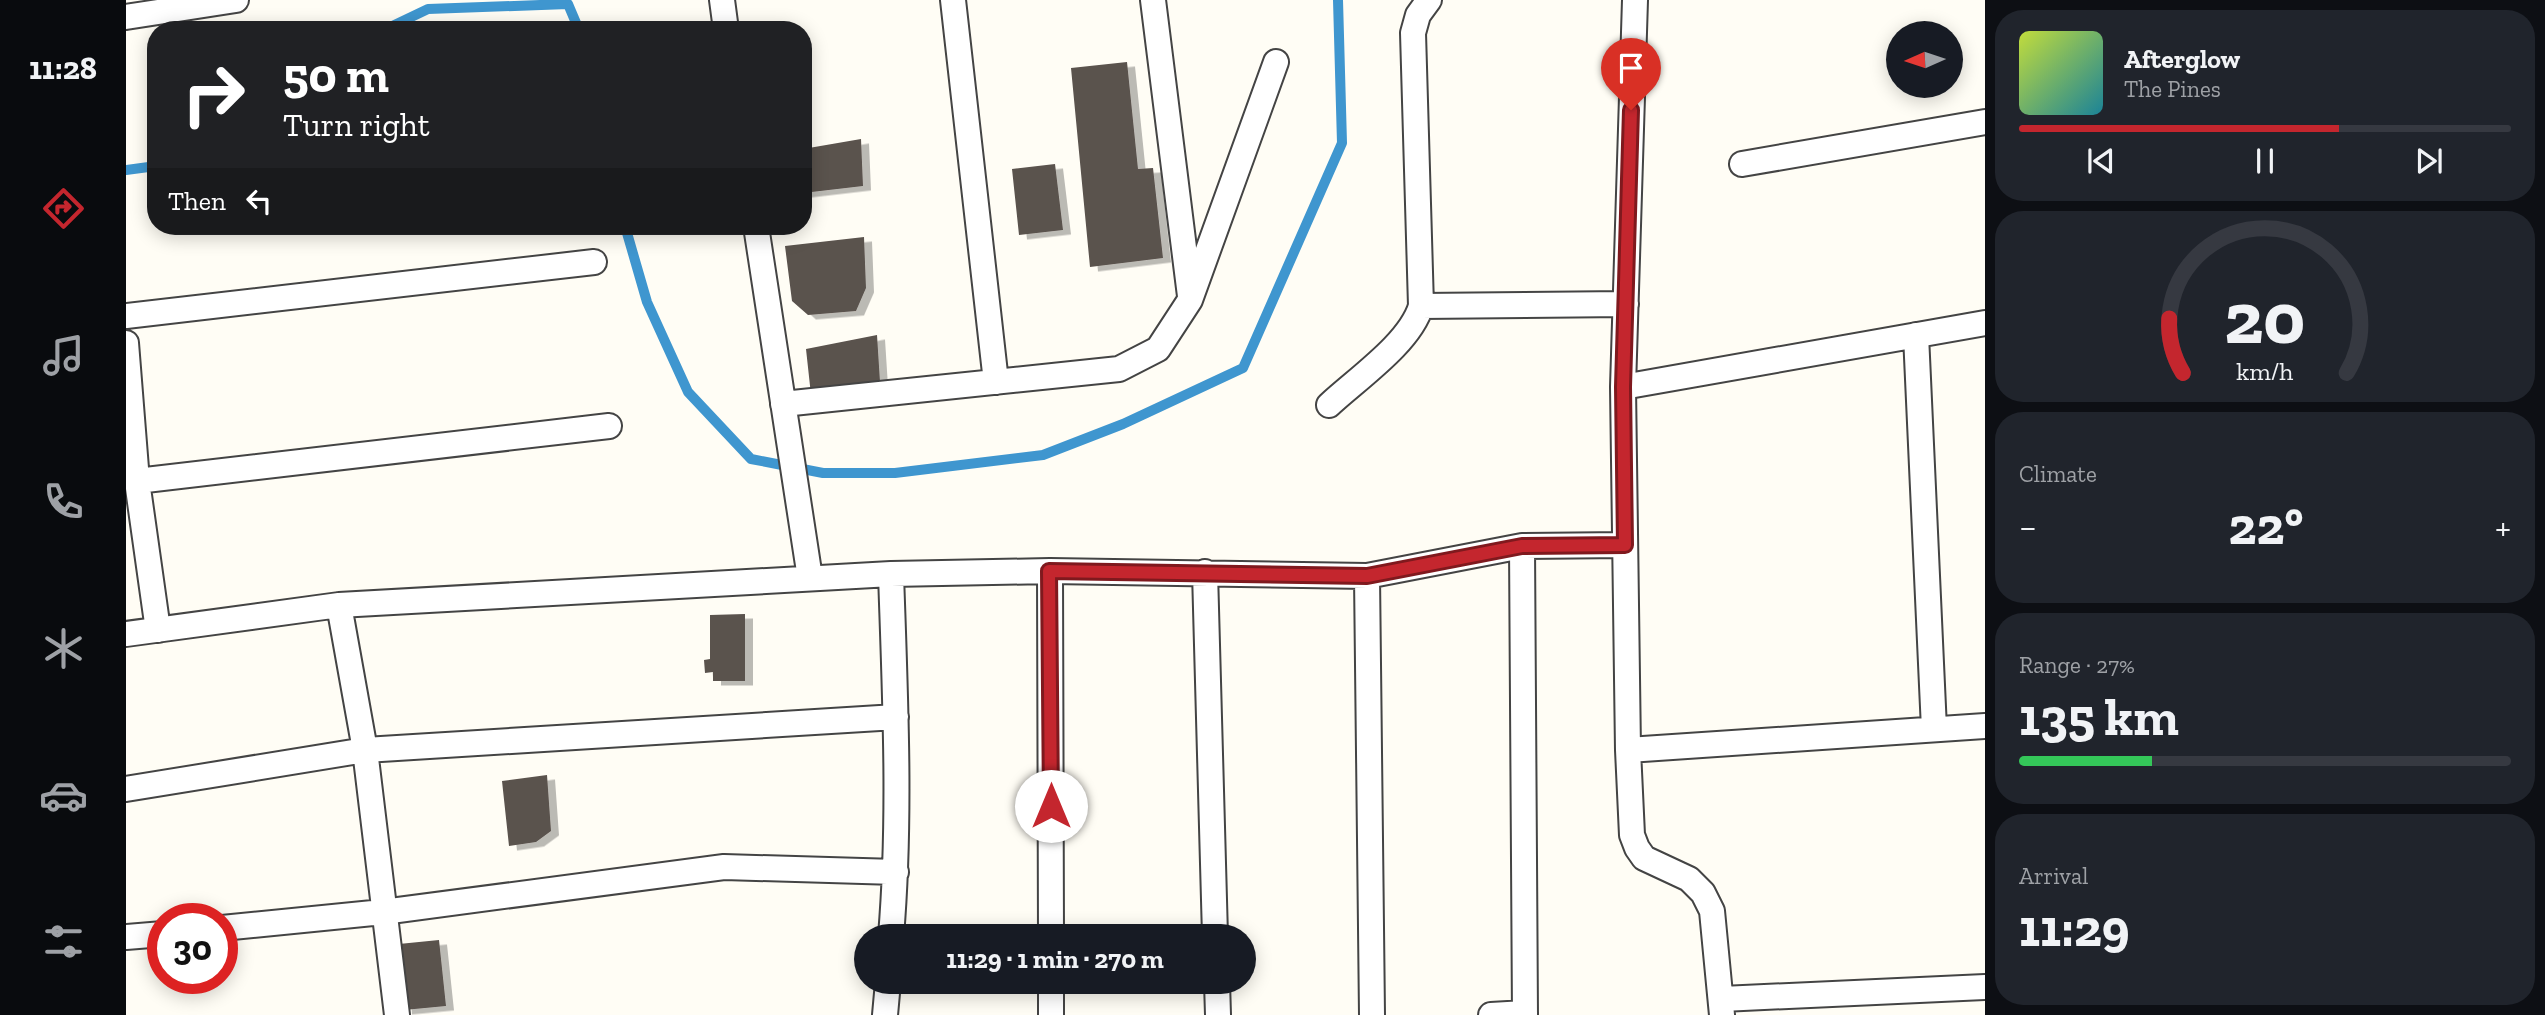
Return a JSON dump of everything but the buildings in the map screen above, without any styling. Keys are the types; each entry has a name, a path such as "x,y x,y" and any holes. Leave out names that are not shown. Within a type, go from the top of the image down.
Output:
{"street":[{"path":"126,17 236,0"},
{"path":"722,0 725,21"},
{"path":"953,0 996,382"},
{"path":"1153,0 1190,300"},
{"path":"1329,405 1406,335 1417,319 1421,306 1413,33 1418,15 1429,0"},
{"path":"1635,0 1623,387 1628,750 1632,835 1644,858 1689,879 1703,893 1712,911 1722,1007 1985,987"},
{"path":"783,404 1119,369 1158,349 1190,300 1276,62"},
{"path":"1742,164 1985,122"},
{"path":"757,235 810,578"},
{"path":"126,316 594,262"},
{"path":"1421,306 1626,304"},
{"path":"1623,387 1985,323"},
{"path":"1916,335 1934,729"},
{"path":"126,343 137,481 158,630"},
{"path":"137,481 609,426"},
{"path":"126,634 339,606 891,574 1049,571 1367,576 1522,546 1625,545"},
{"path":"1491,1015 1525,1014 1522,546"},
{"path":"1049,571 1051,924"},
{"path":"1205,572 1215,924"},
{"path":"891,574 896,717 896,872 892,924"},
{"path":"1367,576 1373,1015"},
{"path":"339,606 365,750 397,1015"},
{"path":"126,789 365,750 896,717"},
{"path":"1628,750 1985,726"},
{"path":"238,926 383,912 724,866 896,872"},
{"path":"126,937 147,935"},
{"path":"885,1015 887,994"},
{"path":"1051,994 1051,1015"},
{"path":"1217,994 1218,1015"}],"waterway":[{"path":"628,235 647,302 688,392 751,459 823,473 895,473 1043,455 1123,424 1243,368 1342,143 1338,0"},
{"path":"403,21 428,9 568,4 575,21"},
{"path":"126,170 147,167"}],"route":[{"path":"1051,806 1049,571 1367,576 1522,546 1625,545 1623,387 1631,110"}]}
